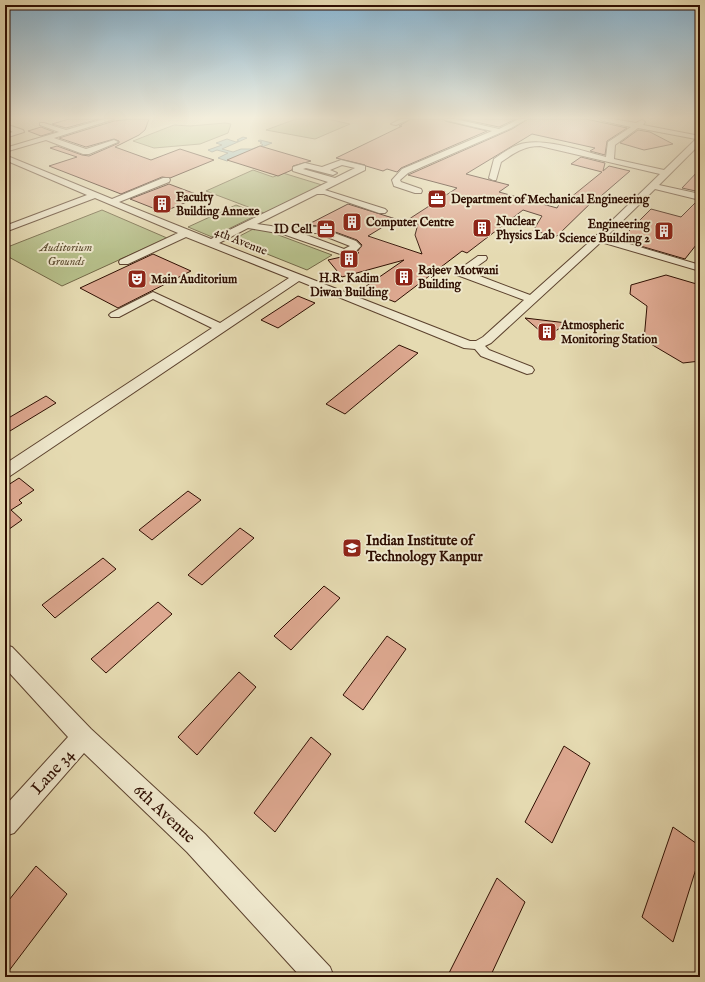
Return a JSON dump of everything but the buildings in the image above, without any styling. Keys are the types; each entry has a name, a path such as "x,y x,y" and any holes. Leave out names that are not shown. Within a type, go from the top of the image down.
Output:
{"street":[{"name":"4th Avenue","path":"21,165 186,233 473,345 485,353 527,370"},
{"path":"336,181 296,169 305,165 344,177"},
{"path":"323,170 335,165"},
{"path":"212,243 245,225 362,168 351,165"},
{"path":"418,191 397,184 396,180 405,171 419,165"},
{"path":"493,178 496,165"},
{"path":"631,165 667,173"},
{"path":"473,345 487,340 677,165"},
{"path":"111,202 166,180"},
{"path":"654,186 700,197"},
{"path":"315,191 324,192 382,211"},
{"path":"5,229 94,195"},
{"path":"245,225 285,231 318,230 353,243 356,246 350,251 343,252 285,231"},
{"path":"124,262 186,233"},
{"path":"599,238 700,268"},
{"path":"482,258 461,273 532,299"},
{"path":"5,472 298,277"},
{"path":"115,315 153,295 222,328"},
{"name":"6th Avenue","path":"5,654 83,736 196,843 309,972"},
{"name":"Lane 34","path":"5,824 83,736"}],"green space":[{"path":"253,170 273,177 283,173 322,185 264,213 206,191"},
{"path":"236,205 259,214 212,237 188,227"},
{"name":"Auditorium Grounds","path":"102,210 167,238 62,286 5,255 5,248"},
{"path":"257,227 332,255 307,270 232,240"}],"place":[{"name":"Department of Mechanical Engineering","path":"437,199"},
{"name":"Faculty Building Annexe","path":"162,204"},
{"name":"Computer Centre","path":"352,222"},
{"name":"Nuclear Physics Lab","path":"482,228"},
{"name":"ID Cell","path":"326,229"},
{"name":"Engineering Science Building 2","path":"664,231"},
{"name":"H.R. Kadim Diwan Building","path":"349,259"},
{"name":"Rajeev Motwani Building","path":"404,277"},
{"name":"Main Auditorium","path":"137,279"},
{"name":"Atmospheric Monitoring Station","path":"547,332"},
{"name":"Indian Institute of Technology Kanpur","path":"352,548"}]}
